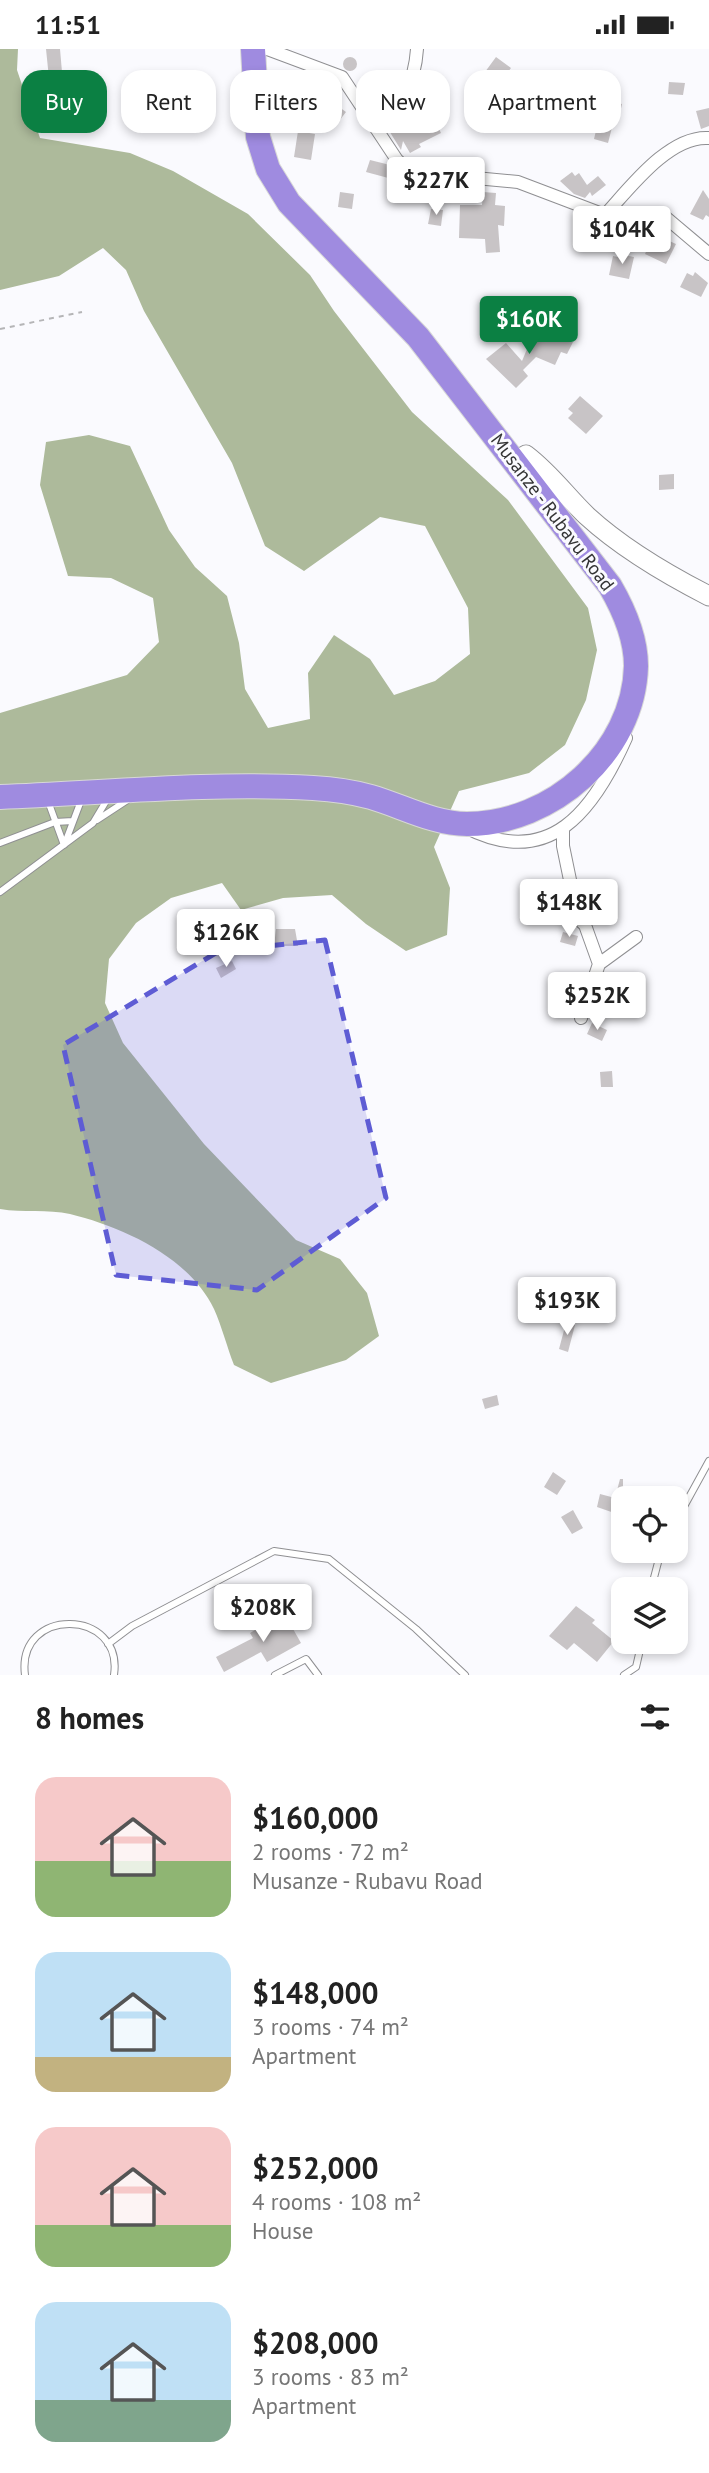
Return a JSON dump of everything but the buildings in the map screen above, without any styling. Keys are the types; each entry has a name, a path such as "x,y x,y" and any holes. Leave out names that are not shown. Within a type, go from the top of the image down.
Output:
{"highway":[{"name":"Musanze - Rubavu Road","path":"0,797 153,790 314,788 368,796 459,824 503,820 530,812 554,800 570,787 613,744 628,711 636,664 624,610 610,586 418,337 289,203 268,169 258,137 253,49"}],"main road":[{"path":"515,463 526,455 551,475 587,516 657,570 709,596"}],"street":[{"path":"267,49 342,77 356,97"},
{"path":"413,70 417,49"},
{"path":"380,133 397,160 406,168 465,179 518,182 605,215 664,216 709,254"},
{"path":"605,215 665,154 697,139 709,138"},
{"path":"459,824 481,835 520,844 542,841 574,821 615,763 631,725 636,693 636,664"},
{"path":"563,828 563,846 570,880 569,901 575,916 585,925 599,964"},
{"path":"581,1018 599,964 636,937"}],"lane":[{"path":"0,893 127,800 153,790"},
{"path":"93,823 113,792"},
{"path":"64,845 83,794"},
{"path":"46,795 64,845"},
{"path":"0,843 55,822 73,821"},
{"path":"688,1499 709,1461"},
{"path":"108,1644 132,1626 274,1551 329,1559 416,1629 465,1675"},
{"path":"15,1675 24,1673 25,1656 32,1642 43,1631 56,1625 86,1625 99,1633 108,1644 114,1657 114,1675"},
{"path":"624,1675 636,1667 639,1654"},
{"path":"275,1675 306,1659 318,1675"}],"path":[{"path":"0,329 82,312"}],"highlighted area":[{"path":"325,940 386,1198 257,1290 116,1275 63,1045 219,951"}],"green space":[{"path":"0,49 18,49 21,133 38,133 40,138 130,153 173,171 248,214 310,275 334,311 412,412 508,500 588,608 597,650 586,700 565,745 529,773 459,791 434,847 450,888 447,935 406,951 366,924 332,895 283,898 241,910 222,883 171,898 136,923 109,959 105,1003 123,1043 204,1144 296,1240 340,1259 367,1293 379,1336 346,1360 271,1383 234,1365 217,1316 203,1291 188,1274 152,1247 111,1227 70,1214 0,1209 0,713 127,675 159,642 153,598 111,578 68,576 40,485 46,442 89,435 130,446 169,530 195,567 227,596 239,643 245,689 268,728 310,719 308,673 334,635 370,659 394,695 435,681 470,654 468,608 425,526 380,517 304,571 265,546 232,463 144,311 126,270 103,248 59,276 0,290"}]}
